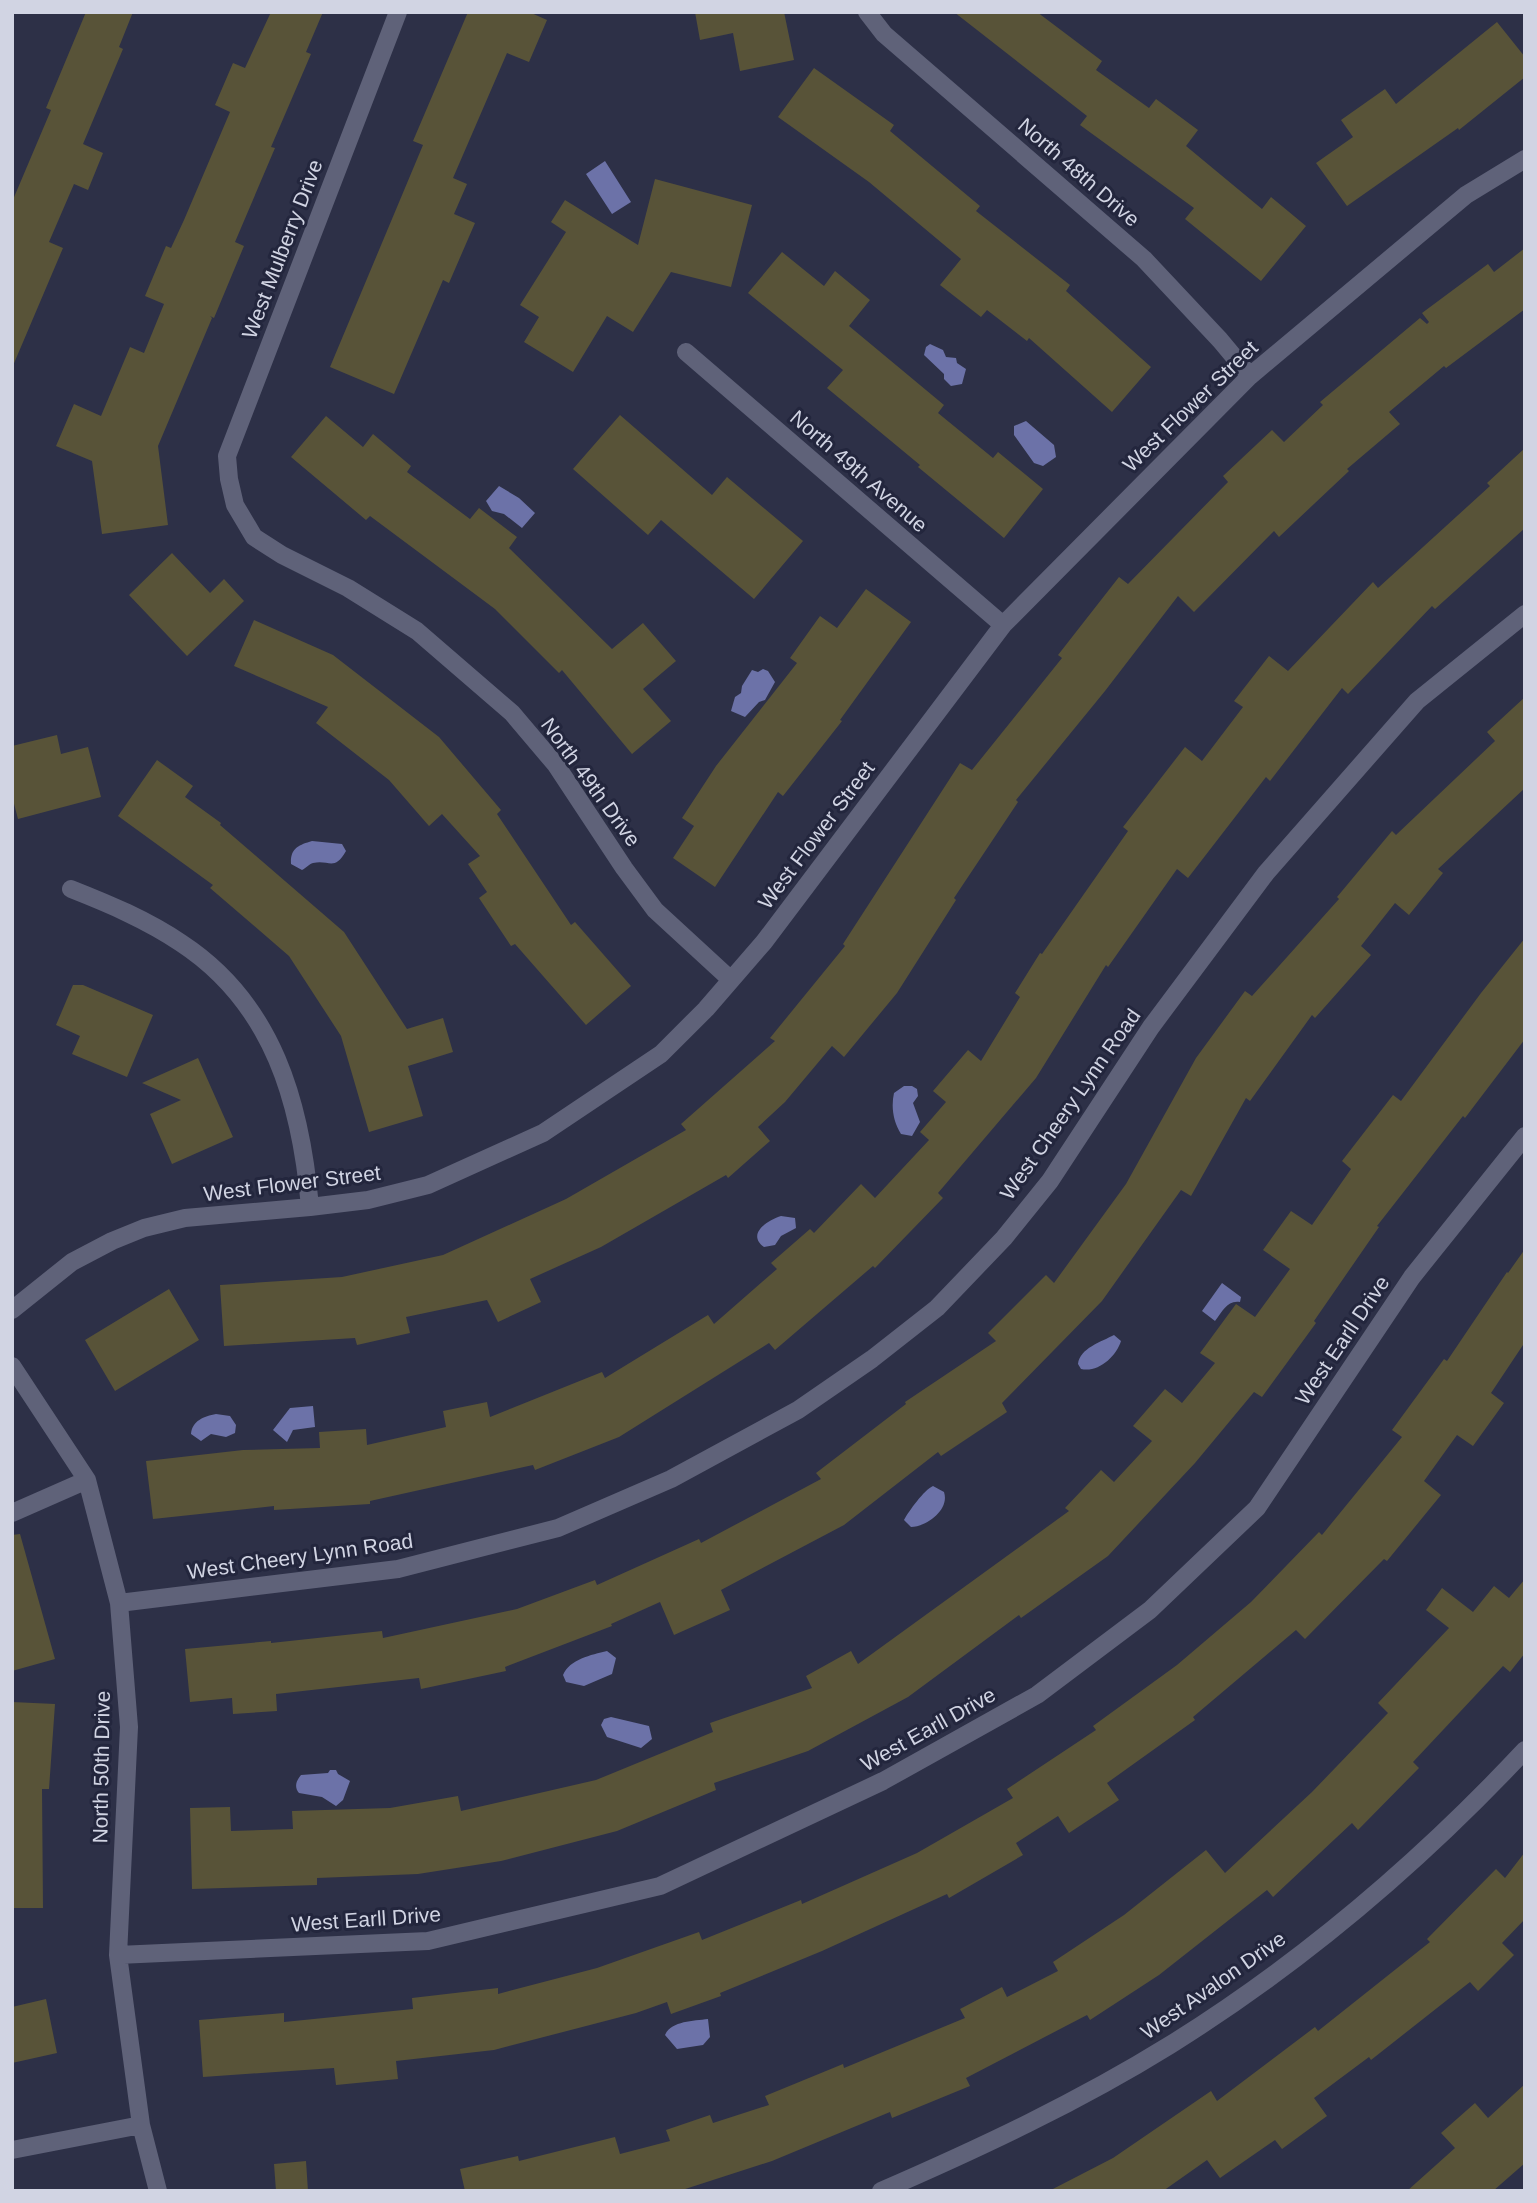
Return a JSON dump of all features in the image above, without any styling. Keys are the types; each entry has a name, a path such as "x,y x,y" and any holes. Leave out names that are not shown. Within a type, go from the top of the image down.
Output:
{"street":[{"name":"West Mulberry Drive","path":"235,505 229,479 228,456 398,12"},
{"name":"North 48th Drive","path":"867,12 884,34 1144,258 1250,376"},
{"name":"West Flower Street","path":"12,1310 72,1262 144,1228 185,1218 368,1200 428,1185 543,1132 661,1054 706,1009 764,942 1003,625 1250,376 1466,195 1525,159"},
{"name":"North 49th Avenue","path":"686,352 1003,625"},
{"name":"North 49th Drive","path":"235,505 254,537 282,555 348,588 417,631 512,713 556,765 655,910 730,979"},
{"name":"West Cheery Lynn Road","path":"119,1603 398,1569 558,1528 670,1479 798,1410 873,1359 937,1308 1004,1238 1042,1190 1151,1027 1266,873 1417,701 1525,614"},
{"path":"71,889 149,923 184,945 223,978 256,1018 276,1053 295,1109 306,1165 310,1207"},
{"name":"West Earll Drive","path":"118,1955 428,1941 660,1886 883,1782 1037,1695 1150,1611 1257,1508 1412,1277 1525,1136"},
{"name":"North 50th Drive","path":"12,1366 87,1480 119,1603 129,1727 118,1955 141,2124 158,2191"},
{"path":"12,1513 87,1480"},
{"name":"West Avalon Drive","path":"881,2191 975,2150 1081,2097 1170,2045 1241,1998 1331,1929 1412,1860 1525,1750"},
{"path":"12,2150 141,2124"}],"water":[{"path":"605,161 631,202 612,214 586,174"},
{"path":"930,344 943,350 946,357 956,358 957,363 966,369 962,384 951,386 944,379 944,374 924,355"},
{"path":"1026,421 1054,445 1056,457 1043,466 1034,463 1014,435 1014,426"},
{"path":"499,486 519,498 535,513 522,528 504,514 492,511 486,501"},
{"path":"763,669 768,671 775,682 765,700 759,702 745,717 731,711 735,697 741,693 742,686 752,670 758,672"},
{"path":"312,841 342,844 346,851 335,863 313,863 302,870 291,864 296,848"},
{"path":"904,1086 917,1089 918,1096 913,1103 920,1122 912,1136 901,1134 893,1114 894,1093"},
{"path":"781,1216 795,1218 796,1228 781,1236 775,1245 764,1247 759,1242 758,1233 765,1224"},
{"path":"1222,1283 1241,1297 1240,1302 1226,1307 1215,1321 1202,1311"},
{"path":"1114,1335 1121,1341 1111,1358 1094,1369 1081,1369 1078,1364 1083,1354 1092,1346"},
{"path":"313,1406 315,1427 293,1430 287,1442 273,1430 290,1408"},
{"path":"216,1414 230,1416 236,1425 235,1433 226,1437 211,1434 201,1441 191,1434 199,1420"},
{"path":"933,1486 944,1492 945,1499 940,1511 930,1521 911,1527 904,1520 921,1496"},
{"path":"607,1651 616,1658 612,1674 584,1686 566,1682 563,1675 571,1665 582,1658"},
{"path":"611,1717 649,1726 652,1739 641,1748 607,1737 601,1725 604,1719"},
{"path":"330,1770 336,1770 350,1781 343,1800 336,1806 322,1797 297,1791 296,1784 301,1775 328,1773"},
{"path":"708,2019 710,2037 703,2045 677,2049 665,2035 677,2024"}],"building":[{"path":"86,12 133,12 119,47 123,49 83,144 103,153 88,190 74,184 49,242 63,248 12,368 12,202 51,110 46,108"},
{"path":"271,12 323,12 306,52 311,54 271,147 275,148 235,242 244,246 214,318 210,316 212,318 158,446 168,525 102,534 92,461 56,446 74,404 101,416 130,347 144,353 164,304 145,296 166,246 171,248 184,220 230,112 215,105 233,63 245,68"},
{"path":"468,12 529,12 547,20 529,62 507,53 453,178 467,184 454,214 475,223 449,283 443,280 394,394 330,367 423,145 413,141"},
{"path":"695,12 784,12 794,60 740,71 733,33 700,40"},
{"path":"954,12 1037,12 1102,61 1096,70 1149,108 1156,99 1198,130 1186,146 1262,209 1271,197 1306,226 1261,281 1185,219 1194,208 1080,125 1087,116"},
{"path":"1497,22 1525,57 1525,77 1459,130 1458,128 1347,206 1316,163 1353,137 1341,120 1385,89 1396,104"},
{"path":"814,68 894,125 890,131 980,206 976,211 1070,285 1066,291 1151,367 1112,412 1029,338 1027,341 987,310 981,317 940,285 961,259 869,182 778,117"},
{"path":"655,179 752,205 731,287 671,272 633,332 607,316 573,372 524,342 539,317 520,305 566,232 551,222 565,200 638,245"},
{"path":"1525,248 1525,309 1446,368 1444,366 1389,412 1400,424 1347,469 1349,471 1279,537 1274,531 1194,612 1178,596 1016,800 1018,802 954,898 956,900 897,993 844,1057 832,1046 785,1102 758,1127 770,1141 728,1178 726,1175 601,1247 530,1279 541,1302 498,1322 487,1300 406,1317 410,1333 357,1345 355,1338 224,1346 220,1285 342,1277 443,1255 566,1199 686,1130 681,1124 775,1041 770,1038 845,946 843,944 960,763 972,770 1062,658 1058,655 1119,577 1128,584 1228,482 1223,476 1272,430 1284,442 1323,405 1320,402 1420,318 1427,324 1429,322 1422,313 1488,264 1494,272"},
{"path":"782,252 824,286 835,271 870,300 849,326 944,405 938,413 993,458 998,452 1043,489 1004,538 827,388 843,370 748,293"},
{"path":"620,415 712,495 727,477 803,541 754,599 661,520 648,535 573,469"},
{"path":"326,416 363,447 373,434 411,466 407,472 470,519 479,508 517,537 509,548 612,649 643,623 676,661 643,689 671,721 632,754 562,670 559,673 495,609 370,516 366,520 291,457"},
{"path":"1525,448 1525,528 1435,609 1432,606 1348,694 1342,688 1270,781 1266,777 1188,878 1177,869 1108,967 1106,965 1036,1078 938,1193 943,1198 875,1268 873,1266 775,1350 769,1343 619,1437 535,1470 533,1465 370,1501 370,1504 274,1510 274,1506 153,1519 146,1461 243,1450 320,1448 319,1432 366,1429 367,1445 446,1427 443,1411 487,1402 490,1417 602,1372 605,1378 708,1315 714,1324 777,1269 771,1263 810,1229 814,1233 861,1184 875,1198 929,1140 920,1132 946,1102 933,1091 968,1050 981,1061 1020,997 1015,993 1040,953 1042,954 1128,831 1123,827 1185,747 1202,761 1243,707 1234,701 1269,656 1288,671 1373,582 1378,588 1490,486 1487,483"},
{"path":"172,553 210,593 224,579 244,601 187,656 129,595"},
{"path":"866,589 911,622 840,720 842,721 783,796 778,792 715,887 673,858 694,826 682,818 716,766 797,663 790,658 820,616 837,628"},
{"path":"254,620 333,655 439,737 501,810 497,814 571,925 575,922 631,986 586,1025 515,944 511,946 479,898 487,892 468,864 480,856 442,814 429,826 389,780 316,723 328,707 234,666"},
{"path":"1525,697 1525,788 1438,869 1443,873 1409,915 1395,903 1361,946 1371,955 1315,1018 1312,1015 1250,1101 1246,1098 1191,1196 1181,1190 1102,1301 1002,1403 1007,1412 941,1456 938,1452 844,1525 721,1590 730,1610 674,1635 660,1602 611,1624 612,1626 505,1667 506,1671 421,1689 419,1678 276,1694 277,1711 233,1714 232,1698 190,1702 185,1649 382,1631 383,1638 517,1609 595,1580 597,1585 699,1539 701,1543 821,1479 816,1473 906,1404 905,1402 996,1341 988,1333 1046,1275 1054,1283 1126,1184 1196,1058 1245,991 1252,996 1339,899 1337,897 1392,831 1396,835 1495,741 1487,732"},
{"path":"57,735 61,754 88,747 101,797 18,819 12,796 12,746"},
{"path":"157,760 193,786 185,797 221,823 220,825 344,932 407,1029 443,1018 453,1052 408,1066 423,1116 369,1132 341,1036 289,956 210,888 213,885 118,816"},
{"path":"1525,938 1525,1039 1377,1226 1379,1227 1314,1321 1316,1323 1262,1397 1254,1392 1195,1463 1108,1556 1021,1618 1019,1615 908,1697 808,1751 714,1783 716,1790 617,1831 501,1861 418,1874 317,1878 317,1885 192,1889 190,1808 230,1807 231,1831 293,1829 292,1811 390,1808 458,1796 461,1811 596,1780 713,1732 710,1723 812,1688 806,1676 851,1651 858,1664 1069,1511 1065,1508 1101,1470 1114,1482 1152,1441 1133,1426 1165,1389 1182,1403 1215,1363 1200,1353 1236,1304 1255,1317 1290,1269 1263,1250 1291,1211 1312,1225 1351,1169 1342,1161 1393,1095 1401,1101"},
{"path":"73,985 83,985 153,1015 127,1077 72,1054 80,1036 56,1025"},
{"path":"198,1058 233,1137 172,1164 150,1114 181,1100 142,1083"},
{"path":"1525,1249 1525,1342 1491,1393 1504,1403 1473,1446 1457,1435 1424,1481 1441,1495 1387,1561 1384,1559 1305,1639 1296,1630 1193,1717 1195,1720 1107,1783 1119,1800 1069,1833 1058,1816 1016,1843 1023,1855 949,1898 947,1894 822,1951 720,1993 721,1996 671,2014 667,2002 636,2013 494,2050 396,2061 398,2079 336,2085 334,2068 203,2077 199,2020 284,2013 284,2022 413,2009 412,1998 498,1988 498,1994 597,1968 699,1932 702,1940 801,1900 802,1904 917,1853 1013,1798 1007,1789 1096,1730 1093,1726 1177,1665 1251,1602 1319,1532 1322,1535 1402,1437 1392,1430 1444,1359 1447,1361"},
{"path":"169,1289 199,1340 115,1391 85,1340"},
{"path":"20,1534 55,1659 12,1671 12,1535"},
{"path":"1525,1579 1525,1653 1510,1672 1503,1666 1413,1762 1419,1768 1358,1830 1352,1823 1273,1897 1267,1890 1159,1975 1090,2020 1087,2015 966,2078 970,2086 892,2118 890,2112 772,2161 679,2191 465,2191 460,2169 518,2156 519,2161 615,2137 620,2154 670,2141 666,2130 710,2115 713,2123 769,2105 765,2096 843,2064 844,2068 965,2018 960,2009 1002,1987 1007,1997 1058,1971 1053,1962 1124,1915 1206,1850 1225,1873 1312,1792 1388,1713 1378,1703 1449,1628 1426,1610 1442,1588 1473,1612 1494,1586 1509,1598"},
{"path":"12,1702 55,1704 49,1789 42,1789 43,1908 12,1908"},
{"path":"1525,1852 1525,1919 1502,1943 1514,1955 1478,1991 1470,1982 1371,2060 1369,2057 1314,2098 1327,2116 1282,2149 1275,2140 1220,2178 1207,2160 1163,2191 1049,2191 1113,2158 1211,2091 1217,2101 1315,2027 1318,2031 1430,1942 1427,1939 1496,1869 1505,1878"},
{"path":"46,1999 57,2053 12,2063 12,2007"},
{"path":"1525,2084 1525,2163 1493,2191 1407,2191 1455,2148 1441,2133 1475,2103 1488,2118"},
{"path":"306,2161 308,2191 276,2191 274,2164"}]}
